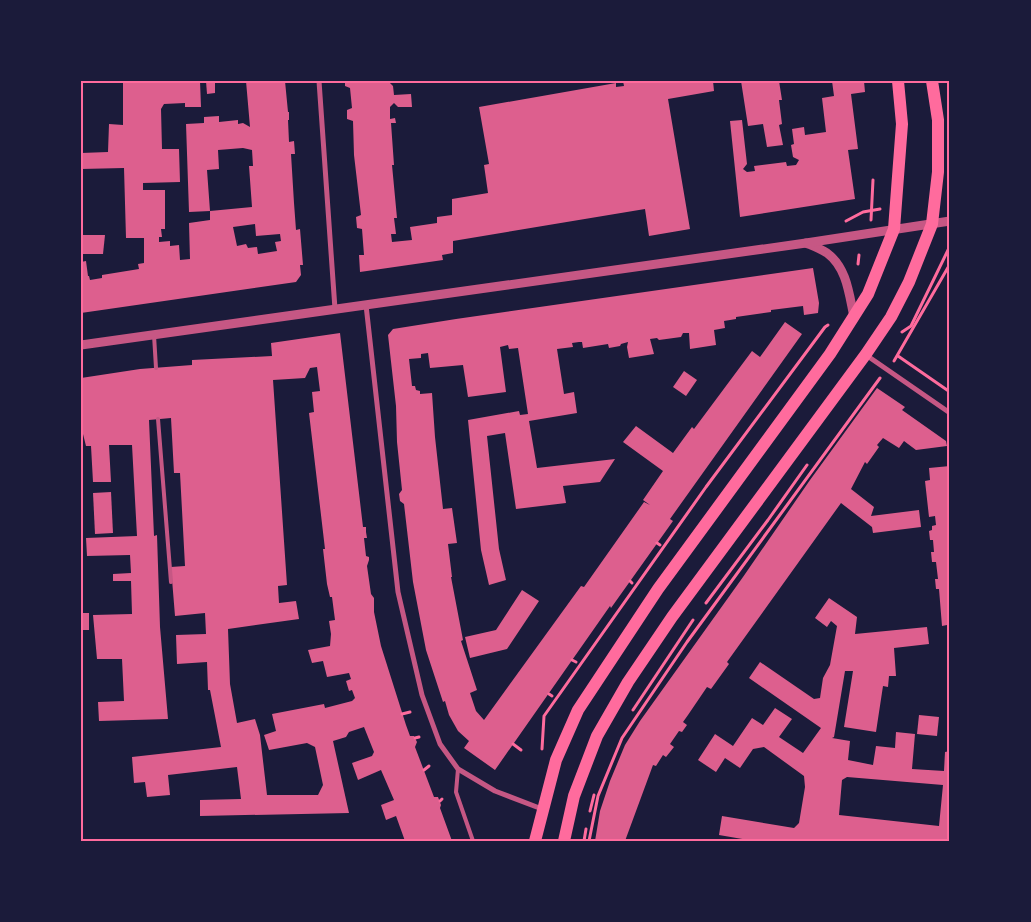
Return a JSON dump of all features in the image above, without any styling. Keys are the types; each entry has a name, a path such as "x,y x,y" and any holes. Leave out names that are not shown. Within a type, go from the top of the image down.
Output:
{"main road":[{"path":"535,841 556,760 578,710 658,590 830,354 868,294 894,229 902,124 898,81"},
{"path":"564,841 572,801 597,736 628,682 672,617 866,354 891,317 909,282 932,224 938,172 938,120 932,81"}],"street":[{"path":"319,81 334,309"},
{"path":"81,345 950,221"},
{"path":"806,243 828,254 840,267 847,283 854,317"},
{"path":"366,305 398,592 422,695 440,744 458,769 495,791 542,809"},
{"path":"866,354 950,413"}],"lane":[{"path":"154,335 156,368"},
{"path":"158,419 170,582"},
{"path":"458,769 456,792 473,841"}],"path":[{"path":"870,233 873,180"},
{"path":"838,225 863,212 896,207"},
{"path":"858,264 859,255"},
{"path":"589,841 598,796 622,738 687,642 898,356 950,264"},
{"path":"825,327 832,322"},
{"path":"898,356 950,392"},
{"path":"702,608 808,464"},
{"path":"630,714 697,614"},
{"path":"402,714 410,712"},
{"path":"513,744 521,750"},
{"path":"424,770 429,766"},
{"path":"588,815 603,770"},
{"path":"584,841 587,821"}],"building":[{"path":"123,81 200,81 201,107 185,107 185,103 164,104 161,109 162,149 179,149 180,182 143,183 143,190 165,190 165,229 161,229 162,237 159,237 159,242 170,241 170,246 179,245 180,260 190,259 189,223 210,220 210,211 189,212 186,124 204,123 204,117 219,116 219,122 238,120 238,124 243,123 250,127 246,81 285,81 289,112 289,142 294,141 295,154 291,154 296,230 300,229 303,265 300,265 301,275 296,282 81,313 81,262 86,261 90,280 102,278 102,275 139,269 138,264 144,263 144,238 126,238 124,168 81,169 81,153 108,152 109,124 123,125","holes":["243,148 252,150 253,166 249,166 252,207 210,211 207,170 219,169 218,150","255,224 256,236 280,234 281,241 275,242 277,251 258,254 257,247 248,248 246,244 237,246 233,227"]},
{"path":"206,81 215,81 215,93 207,94"},
{"path":"345,81 388,81 393,86 394,95 411,94 412,107 398,107 394,103 390,107 390,119 395,118 396,123 391,123 394,165 392,165 397,218 394,218 396,234 391,234 392,242 412,240 410,227 437,223 437,217 452,215 452,199 488,193 484,165 489,164 479,107 616,83 616,87 624,86 623,81 713,81 714,91 668,99 690,229 649,236 645,209 453,241 453,253 442,255 443,260 360,272 359,255 364,255 362,229 357,228 356,217 361,215 354,155 353,121 347,119 347,110 352,108 350,88 345,86"},
{"path":"741,81 779,81 782,100 779,100 782,124 779,125 783,145 767,147 763,124 748,126"},
{"path":"832,81 864,81 865,92 851,94 858,149 848,150 855,199 740,217 730,121 742,120 747,164 743,169 747,172 755,171 754,166 786,162 787,166 796,165 799,160 793,157 791,145 794,144 792,129 804,127 805,135 826,132 822,98 834,96"},
{"path":"81,235 105,235 103,254 81,254"},
{"path":"813,268 819,303 818,313 804,315 803,306 736,317 736,319 724,321 725,328 714,330 716,345 690,349 689,333 683,333 681,337 659,340 657,338 650,339 654,354 629,358 628,342 609,348 608,344 583,348 582,342 579,342 572,343 573,347 557,349 564,394 574,392 577,413 529,421 537,468 615,459 600,482 563,486 566,503 516,509 505,433 487,436 499,549 506,580 489,585 481,550 468,420 519,411 520,415 528,414 518,348 509,349 508,345 500,347 506,392 468,397 463,365 430,368 428,353 421,354 421,358 409,359 412,386 415,386 416,390 420,391 420,394 432,393 443,509 452,508 457,543 448,544 451,577 463,640 461,641 477,690 470,693 476,711 484,720 581,586 584,587 644,502 650,505 643,500 663,471 623,442 636,426 673,453 692,427 694,429 752,351 760,357 785,322 802,334 670,519 673,521 611,608 610,606 495,770 464,748 469,741 458,731 449,715 426,650 413,582 404,504 400,501 399,494 402,490 397,442 396,406 388,335 393,329 456,319"},
{"path":"340,333 363,527 366,527 367,538 364,538 366,556 369,557 367,566 381,646 410,736 414,736 417,742 415,747 434,797 438,797 452,841 405,841 396,816 386,820 381,805 394,800 381,770 358,780 352,763 372,756 374,752 364,727 349,732 346,737 333,741 349,813 200,816 200,800 241,799 237,767 168,775 170,795 147,797 145,782 134,783 132,757 221,747 210,690 208,690 207,662 177,664 176,635 206,634 205,613 175,616 171,567 185,566 180,473 174,473 171,418 149,420 154,536 157,535 160,627 168,719 99,721 98,702 124,701 122,659 97,659 93,615 132,614 131,581 113,581 113,574 131,573 130,555 87,556 86,538 137,536 132,445 109,445 111,482 93,482 91,446 86,446 81,426 81,378 140,369 192,365 192,360 272,356 271,343","holes":["317,367 320,391 312,392 314,412 309,413 325,549 323,549 327,584 330,597 332,597 335,620 329,621 330,646 308,650 312,663 323,661 327,677 349,673 351,679 346,681 349,691 352,690 355,698 352,701 325,708 324,704 272,714 276,731 264,735 269,750 307,743 315,747 323,785 318,795 267,795 260,735 255,719 237,723 230,684 228,629 299,619 296,601 279,603 278,586 287,585 273,380 305,378 310,368"]},
{"path":"684,371 697,380 686,396 673,387"},
{"path":"877,388 905,407 902,410 946,441 947,446 916,450 904,441 899,448 883,438 867,464 865,462 851,489 874,507 871,516 919,510 921,527 873,533 872,527 841,503 727,662 729,664 711,689 707,687 683,722 687,725 682,732 679,731 670,744 674,747 666,757 663,755 656,766 653,765 625,841 595,841 600,811 625,745 810,480"},
{"path":"950,466 949,636 947,625 942,626 939,589 936,589 935,579 938,579 936,562 932,562 931,552 934,552 933,540 930,540 929,531 932,530 932,526 936,525 935,516 929,517 925,481 930,480 929,468"},
{"path":"111,492 113,533 95,534 93,493"},
{"path":"522,590 539,601 507,649 470,658 465,637 496,630"},
{"path":"829,598 857,617 855,634 927,627 929,644 894,648 896,676 889,676 888,687 883,686 876,732 844,727 853,671 845,671 834,737 832,738 850,741 848,760 873,765 876,746 895,748 896,732 915,734 912,769 944,771 945,752 950,751 950,841 754,841 719,835 722,816 794,828 799,823 805,787 804,776 764,747 753,749 740,768 725,758 716,772 698,760 715,734 733,746 752,718 763,725 775,708 792,719 779,737 803,753 821,728 749,678 760,662 814,699 820,698 823,678 830,665 837,626 831,621 827,627 815,618","holes":["847,777 943,785 939,826 839,815 842,780"]},
{"path":"81,613 89,613 89,630 81,630"},
{"path":"919,715 939,717 937,736 917,734"}]}
